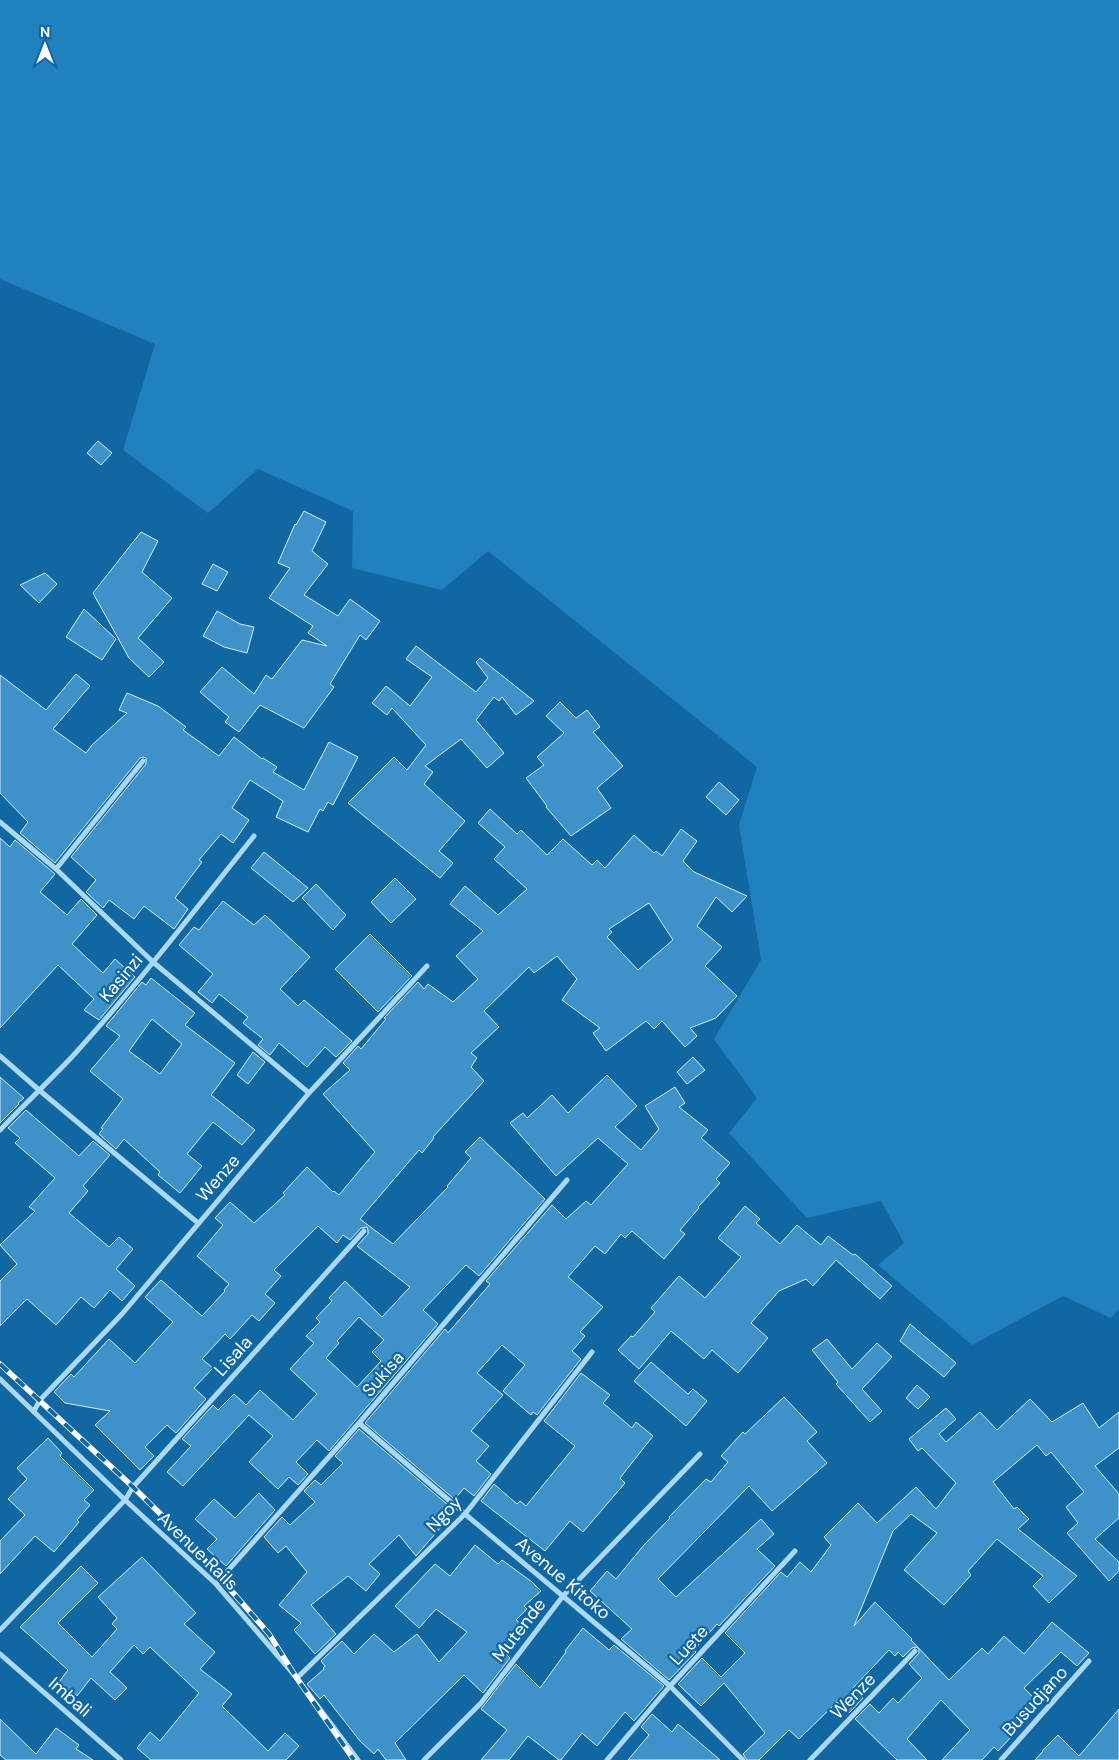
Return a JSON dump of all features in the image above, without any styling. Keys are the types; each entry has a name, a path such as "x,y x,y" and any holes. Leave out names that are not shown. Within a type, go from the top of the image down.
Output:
{"street":[{"path":"56,870 143,761"},
{"path":"0,822 56,870 153,962 309,1093"},
{"name":"Kasinzi","path":"0,1130 69,1060 153,962 254,836"},
{"name":"Wenze","path":"34,1411 40,1400 122,1314 309,1093 427,966"},
{"path":"0,1056 198,1223"},
{"name":"Sukisa","path":"216,1584 359,1423 567,1180"},
{"name":"Lisala","path":"0,1630 124,1500 133,1487 364,1231"},
{"name":"Ngoy","path":"298,1678 465,1514 592,1352"},
{"name":"Avenue Rails","path":"0,1379 124,1500 216,1584 298,1678 358,1760"},
{"name":"Avenue Kitoko","path":"359,1423 670,1686 743,1760"},
{"name":"Mutende","path":"424,1760 481,1703 563,1596 700,1454"},
{"name":"Luete","path":"607,1760 670,1686 795,1551"},
{"name":"Wenze","path":"810,1760 915,1651"},
{"name":"Imbali","path":"0,1654 121,1760"},
{"name":"Busudjano","path":"1001,1760 1089,1662"}],"shaded area":[{"path":"0,0 1119,0 1119,1309 1111,1318 1063,1296 972,1345 878,1265 904,1243 881,1201 807,1218 729,1133 757,1098 714,1039 761,960 739,825 757,767 488,551 442,590 352,568 353,511 258,469 208,513 123,450 155,344 0,279"}],"building":[{"path":"98,441 112,453 101,465 87,453"},
{"path":"304,511 326,522 312,551 328,564 304,595 338,616 350,599 380,621 366,640 360,635 330,684 334,687 304,728 260,705 239,732 225,722 229,717 200,692 222,667 254,694 266,675 272,679 302,640 327,646 308,633 313,626 269,598 290,568 278,563 295,524"},
{"path":"141,532 158,541 142,572 172,598 138,638 164,662 149,677 129,658 93,593"},
{"path":"213,564 228,572 217,591 202,584"},
{"path":"45,573 57,584 39,603 20,585"},
{"path":"84,609 116,639 102,660 66,637"},
{"path":"217,611 240,624 254,627 247,653 224,647 203,636"},
{"path":"416,646 476,692 488,678 476,662 480,658 534,701 516,715 502,697 499,701 494,697 476,720 504,753 487,768 461,739 425,766 433,772 424,784 465,821 439,851 453,863 440,878 348,803 394,757 407,770 426,745 392,708 387,715 372,703 386,686 410,706 432,677 406,659"},
{"path":"76,674 90,686 53,729 86,753 92,745 127,713 119,710 127,693 158,706 186,727 183,730 219,756 234,737 262,759 277,767 273,772 304,790 329,742 358,757 333,805 328,802 323,811 320,809 308,832 276,817 283,801 250,780 232,808 249,820 233,843 221,834 199,860 202,862 175,898 188,909 174,929 144,906 134,919 109,900 103,908 86,892 96,880 71,857 146,764 146,758 140,758 55,863 20,833 28,822 0,793 0,675 46,710"},
{"path":"560,702 576,718 587,710 600,727 593,732 623,766 597,788 611,808 571,836 546,807 526,778 544,765 537,757 564,733 546,716"},
{"path":"719,782 739,800 726,815 706,797"},
{"path":"490,809 517,834 521,830 547,855 563,839 592,865 597,860 605,868 634,835 654,853 656,851 662,856 681,829 697,841 683,861 694,872 747,896 732,912 716,897 697,926 722,947 705,966 737,996 716,1018 690,1028 697,1036 685,1047 662,1021 654,1029 646,1021 606,1051 593,1033 600,1028 562,1000 577,979 557,956 534,973 529,967 484,1011 499,1027 471,1053 477,1058 471,1067 484,1081 433,1137 422,1153 419,1150 360,1219 393,1244 448,1187 471,1158 465,1152 480,1137 545,1199 479,1276 466,1265 423,1310 438,1324 329,1451 317,1440 296,1462 308,1474 298,1485 289,1477 278,1489 249,1462 273,1436 249,1415 183,1486 167,1472 191,1446 182,1439 213,1405 218,1410 234,1394 246,1405 260,1390 293,1420 317,1394 290,1369 314,1343 306,1336 320,1322 316,1318 332,1301 329,1298 345,1281 382,1317 410,1287 357,1246 368,1234 367,1227 361,1228 350,1240 343,1235 337,1243 318,1226 274,1270 281,1276 265,1294 275,1303 259,1321 252,1315 230,1339 225,1334 202,1359 213,1368 194,1388 206,1399 176,1433 167,1425 145,1447 154,1456 140,1470 95,1425 110,1411 65,1403 54,1392 71,1374 74,1377 109,1339 135,1363 173,1322 145,1297 161,1280 202,1316 229,1284 197,1256 223,1225 215,1218 230,1202 254,1223 285,1195 283,1193 307,1167 333,1192 339,1195 375,1152 323,1094 350,1070 343,1063 358,1046 361,1049 386,1019 384,1018 418,982 424,989 428,984 453,1002 478,979 456,956 483,931 450,904 465,886 498,915 527,889 494,859 505,847 478,823","holes":["649,903 673,940 638,970 607,937 612,932 609,929","359,1317 384,1340 372,1352 381,1361 357,1387 326,1358 339,1343 337,1341"]},
{"path":"0,838 10,847 15,840 55,874 40,892 67,915 81,899 97,915 72,944 103,973 115,959 135,977 99,1020 84,1010 94,999 58,965 0,1028"},
{"path":"264,852 308,888 293,902 251,868"},
{"path":"395,878 416,899 391,923 371,902"},
{"path":"316,884 346,915 333,930 302,898"},
{"path":"223,901 254,925 265,915 310,957 280,989 298,1006 304,1000 352,1041 336,1057 325,1047 307,1067 279,1043 270,1055 258,1045 263,1039 243,1023 248,1017 219,994 212,1003 198,992 213,974 179,945 194,927 199,930"},
{"path":"370,934 412,976 378,1012 335,969"},
{"path":"151,978 195,1013 185,1025 235,1063 211,1095 255,1130 242,1145 213,1122 187,1154 202,1166 180,1193 158,1175 160,1172 124,1139 116,1149 99,1134 103,1129 101,1128 123,1099 90,1071 120,1036 106,1026 142,982 146,985","holes":["152,1019 182,1044 160,1074 129,1051"]},
{"path":"253,1052 265,1062 248,1084 237,1075"},
{"path":"693,1057 705,1070 687,1084 677,1072"},
{"path":"607,1075 637,1106 615,1127 641,1150 659,1129 645,1106 675,1087 685,1103 679,1107 708,1130 701,1138 730,1163 716,1179 720,1183 680,1230 685,1234 664,1259 632,1231 625,1238 621,1234 605,1254 595,1246 568,1277 603,1307 580,1332 585,1336 572,1351 581,1359 537,1415 533,1412 531,1415 503,1391 525,1365 502,1345 477,1373 503,1395 471,1431 489,1446 476,1461 491,1474 474,1496 464,1488 455,1499 460,1504 365,1423 445,1329 448,1333 490,1284 486,1281 552,1205 566,1219 586,1201 591,1205 628,1164 598,1138 556,1176 510,1123 523,1113 527,1118 552,1095 568,1113"},
{"path":"0,1077 24,1098 0,1123"},
{"path":"26,1110 79,1156 93,1141 110,1155 83,1186 88,1191 69,1213 109,1247 119,1237 133,1249 116,1269 135,1286 122,1301 110,1290 94,1308 81,1297 56,1325 27,1299 0,1326 0,1281 17,1264 0,1245 35,1211 29,1207 55,1178 15,1143 20,1138 8,1128"},
{"path":"745,1206 760,1219 756,1223 780,1244 797,1225 821,1245 828,1236 853,1255 855,1254 892,1286 880,1299 836,1260 813,1286 806,1279 779,1291 751,1323 768,1338 738,1373 712,1350 704,1359 671,1331 639,1369 618,1350 631,1336 633,1337 655,1312 651,1308 679,1276 705,1298 741,1257 718,1238"},
{"path":"910,1324 956,1363 944,1377 900,1341"},
{"path":"827,1339 852,1369 877,1343 892,1357 862,1389 882,1411 870,1422 836,1384 838,1382 812,1350"},
{"path":"651,1362 688,1394 693,1389 707,1401 686,1426 634,1381"},
{"path":"581,1373 610,1395 603,1403 632,1428 636,1422 653,1436 620,1478 625,1483 583,1532 570,1521 545,1551 481,1501 494,1484 517,1504 520,1501 526,1506 575,1446 544,1421"},
{"path":"917,1385 930,1397 918,1409 906,1398"},
{"path":"784,1397 817,1432 807,1441 827,1463 772,1511 749,1486 658,1579 676,1597 761,1519 774,1534 757,1549 775,1566 719,1626 717,1624 694,1650 696,1652 669,1680 621,1639 632,1629 590,1591 607,1571 616,1579 669,1517 706,1479 711,1482 728,1462 721,1456 743,1432 745,1434"},
{"path":"1030,1399 1052,1422 1083,1403 1099,1428 1119,1412 1119,1448 1095,1466 1119,1494 1119,1518 1095,1539 1119,1562 1119,1571 1109,1581 1067,1533 1078,1523 1066,1507 1084,1492 1051,1452 1046,1456 1037,1445 993,1482 1014,1509 1017,1507 1029,1519 1018,1529 1077,1576 1049,1603 1033,1586 1043,1576 997,1539 968,1571 971,1575 944,1605 904,1570 937,1533 911,1514 893,1531 854,1626 875,1602 949,1680 982,1648 988,1654 1004,1636 1024,1654 1052,1622 1089,1653 1077,1666 1061,1652 1024,1688 1038,1702 1006,1732 1012,1736 998,1751 994,1747 982,1760 942,1760 970,1730 941,1700 907,1739 927,1760 897,1760 855,1719 870,1704 879,1713 893,1698 898,1703 922,1678 909,1664 919,1653 919,1649 916,1647 912,1648 903,1657 898,1652 895,1656 889,1650 853,1688 863,1698 849,1713 837,1702 799,1739 789,1730 759,1760 747,1760 743,1754 765,1733 724,1683 701,1706 678,1684 702,1658 721,1677 745,1653 725,1633 781,1572 787,1577 800,1562 811,1572 831,1545 824,1537 858,1503 877,1523 916,1487 936,1509 956,1483 922,1448 918,1451 909,1439 946,1408 956,1419 939,1434 946,1442 980,1412 997,1430"},
{"path":"359,1429 455,1511 416,1556 399,1535 369,1564 380,1574 366,1591 348,1576 311,1605 336,1634 315,1654 294,1630 301,1623 279,1605 307,1572 286,1546 278,1553 264,1537 282,1517 290,1525 315,1502 304,1491 315,1480 321,1485 343,1463 335,1456"},
{"path":"48,1438 62,1453 60,1456 94,1490 84,1500 90,1505 77,1520 79,1522 54,1552 35,1536 0,1574 0,1541 25,1515 8,1499 27,1479 17,1468"},
{"path":"259,1493 275,1510 226,1566 207,1549 217,1539 195,1519 214,1499 235,1518"},
{"path":"475,1545 498,1564 502,1560 541,1591 524,1606 527,1609 516,1620 523,1625 501,1649 510,1658 483,1693 464,1675 395,1743 406,1760 386,1760 378,1749 374,1754 360,1741 324,1695 320,1699 307,1684 324,1669 325,1666 321,1661 342,1641 354,1654 374,1634 394,1652 417,1634 439,1662 467,1632 436,1609 419,1628 395,1606 435,1564 450,1576"},
{"path":"142,1557 196,1613 184,1624 215,1652 200,1669 232,1694 222,1706 268,1751 285,1733 299,1746 286,1760 151,1760 137,1748 150,1732 160,1741 199,1693 150,1647 143,1654 134,1645 110,1672 127,1688 115,1700 91,1678 77,1696 59,1682 68,1670 20,1627 81,1566 98,1583 58,1623 92,1657 117,1629 112,1624 117,1618 98,1597"},
{"path":"583,1628 609,1650 614,1645 664,1686 634,1721 625,1712 597,1746 582,1733 561,1760 559,1760 528,1736 509,1760 481,1760 507,1730 481,1709 516,1664 540,1688"},
{"path":"1119,1709 1119,1760 1035,1760 1058,1735 1079,1756"},
{"path":"652,1714 672,1732 678,1724 720,1760 628,1760 649,1735 641,1727"},
{"path":"0,1719 36,1754 56,1728 79,1745 76,1749 93,1760 6,1760 0,1755"}],"railway":[{"path":"0,1364 133,1487 189,1542 269,1634 296,1677 354,1760"}]}
